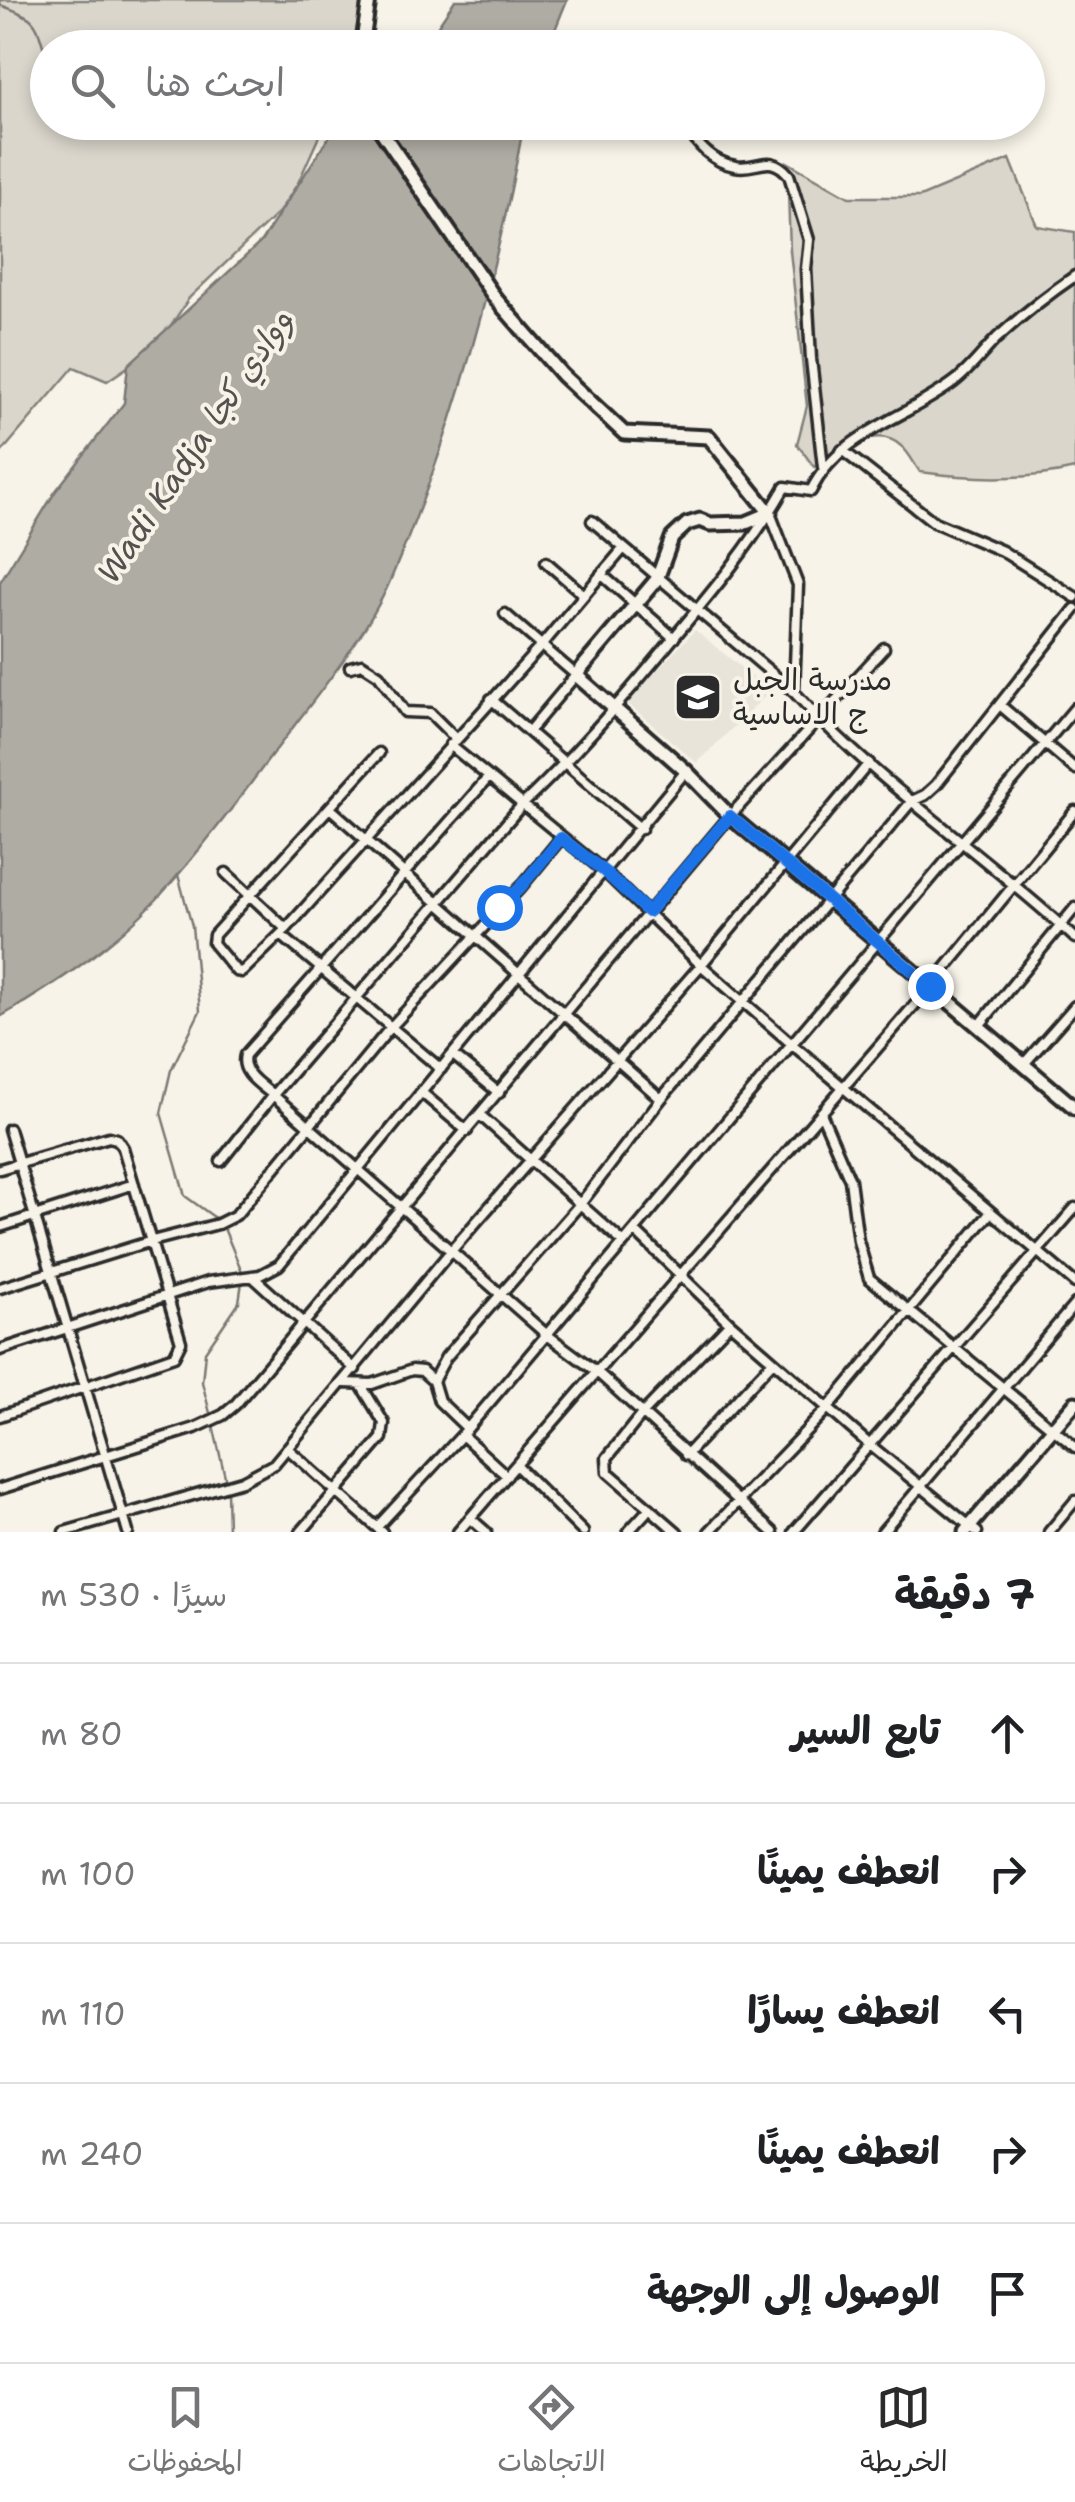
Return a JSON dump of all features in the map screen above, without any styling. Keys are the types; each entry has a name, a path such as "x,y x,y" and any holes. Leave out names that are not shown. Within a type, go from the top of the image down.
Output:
{"main road":[{"path":"365,30 369,0"},
{"path":"387,140 495,298 562,375 624,433 709,437 770,513 746,523 710,524 700,520 686,524 672,538 657,579 576,675 686,771 730,816 1074,1107"},
{"path":"971,1530 1075,1403"}],"street":[{"path":"696,140 712,157 736,167 765,161 789,174 809,240 806,269 810,358 823,467"},
{"path":"221,1161 521,806 565,764 696,612 785,487 811,491 823,467 842,450 958,379 1038,300 1075,276"},
{"path":"842,450 934,522 1002,551 1075,597"},
{"path":"770,513 798,585 794,692"},
{"path":"592,522 794,692 818,719 1075,938"},
{"path":"379,753 212,938 236,971 242,972 283,932 541,646 623,548"},
{"path":"546,562 584,595"},
{"path":"602,574 674,638"},
{"path":"434,1381 446,1357 581,1203 661,1099 912,801 936,785 1075,609"},
{"path":"505,614 576,675 529,731"},
{"path":"0,1490 222,1416 468,1131 730,816 884,648"},
{"path":"350,667 362,664 371,669 405,712 430,712 452,742 488,778 605,872 701,965 1075,1283"},
{"path":"492,699 642,828"},
{"path":"1001,706 1075,770"},
{"path":"287,1448 380,1530 1075,708"},
{"path":"64,1532 242,1481 274,1464 450,1251 701,965 869,763"},
{"path":"0,1350 208,1282 270,1272 279,1265 686,771"},
{"path":"488,778 242,1060 246,1071 546,1334 597,1372 773,1532"},
{"path":"331,809 661,1099"},
{"path":"458,1532 930,986 1075,811"},
{"path":"0,1288 229,1220 392,1027 561,838"},
{"path":"226,873 320,968 440,1069"},
{"path":"978,1027 1075,908"},
{"path":"1024,1065 1075,1006"},
{"path":"453,1054 499,1093"},
{"path":"421,1092 468,1131"},
{"path":"821,1112 850,1180 858,1241 869,1278 1075,1447"},
{"path":"480,1116 624,1243"},
{"path":"9,1128 128,1532"},
{"path":"0,1170 109,1137 117,1139 169,1297 180,1349 174,1356 0,1416"},
{"path":"0,1227 134,1184"},
{"path":"794,1532 1075,1208"},
{"path":"708,1532 828,1408 992,1212"},
{"path":"635,1230 730,1323 971,1530"},
{"path":"252,1276 355,1369"},
{"path":"882,1532 1075,1304"},
{"path":"677,1532 608,1472 606,1458 642,1414 730,1323"},
{"path":"686,1455 773,1361"},
{"path":"344,1383 361,1385 412,1370 422,1371 434,1381 439,1401 464,1432 507,1476"},
{"path":"301,1532 385,1430 361,1385"},
{"path":"516,1466 583,1532"},
{"path":"1049,1532 1075,1501"},
{"path":"628,1532 650,1508"},
{"path":"470,1518 486,1532"}],"shaded area":[{"path":"0,0 369,0 365,30 30,30 30,140 317,140 298,183 279,212 189,298 157,347 107,381 74,367 0,454"},
{"path":"1010,159 1037,226 1075,232 1075,469 998,478 920,472 901,446 880,437 845,448 814,467 797,444 807,406 790,251 787,162 849,197 920,197"},
{"name":"مدرسة الجبل ج الاساسية","path":"695,630 770,691 697,763 627,703"}],"water":[{"path":"455,0 567,0 555,30 435,30"},
{"name":"Wadi Kadja ووادي كجا","path":"327,140 521,140 486,298 453,413 413,526 381,600 320,693 157,899 102,949 0,1017 0,582 55,492 124,403 128,365 261,242"}],"waterway":[{"path":"0,5 24,15 38,30"},
{"path":"178,875 192,926 200,1011 171,1070 161,1113 185,1196 218,1220"},
{"path":"223,1226 243,1274"},
{"path":"211,1417 202,1382 205,1352 239,1302 242,1282"},
{"path":"213,1425 226,1481"},
{"path":"227,1489 228,1532"}],"place":[{"name":"مدرسة الجبل ج الاساسية","path":"698,697"}],"route":[{"path":"499,907 561,838 648,912 730,816 930,986"}]}
